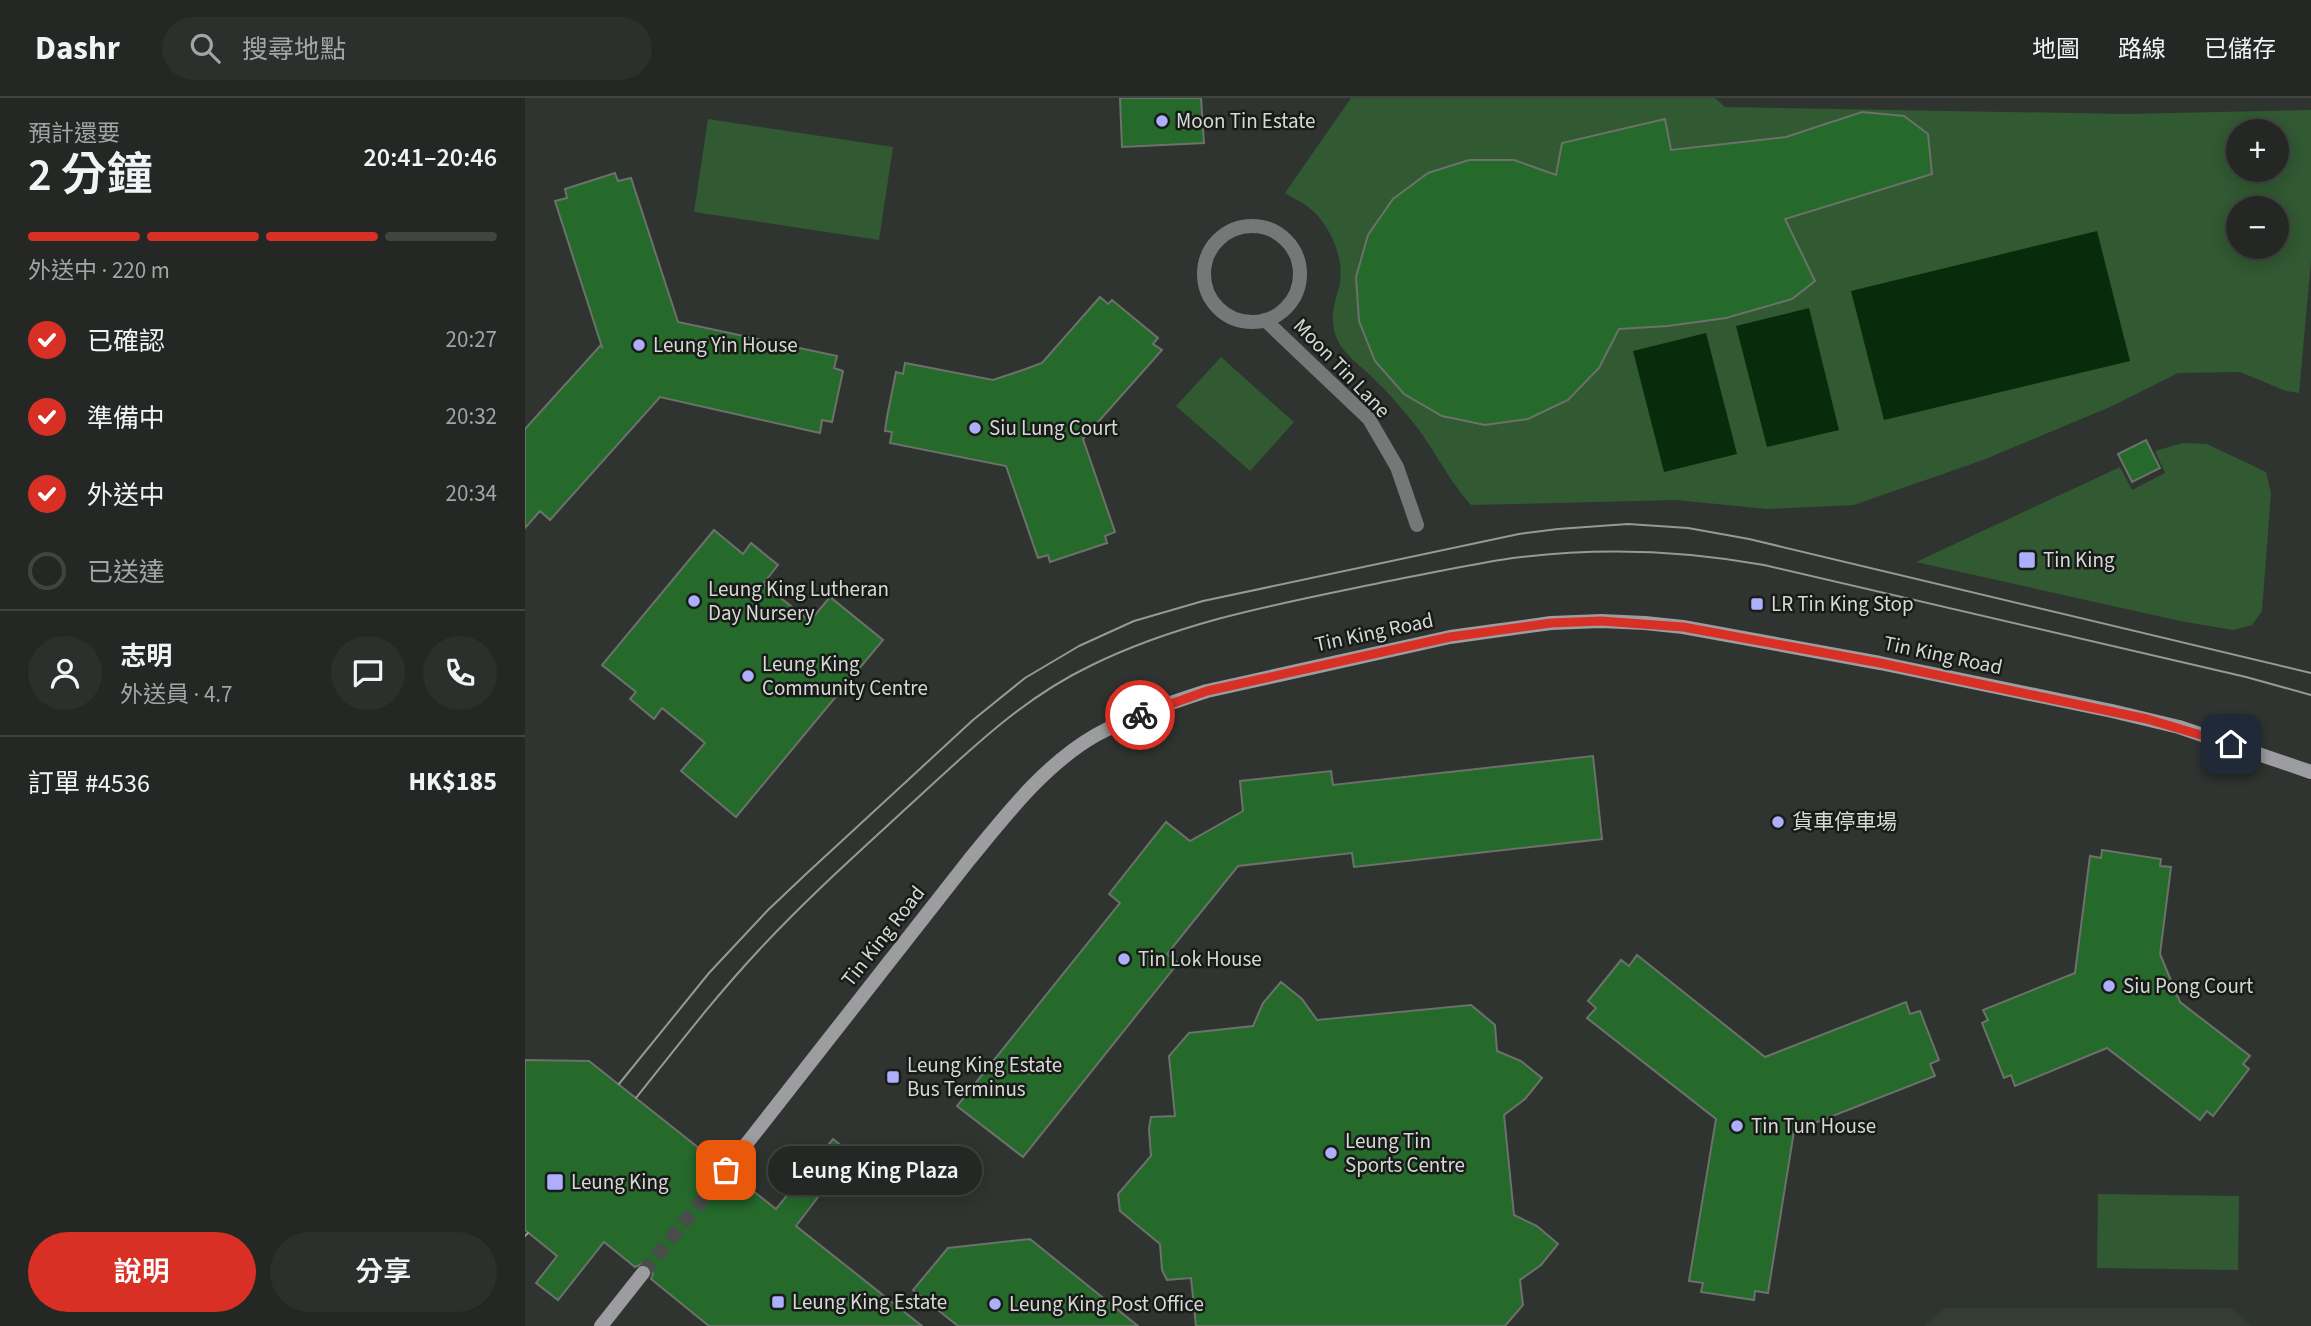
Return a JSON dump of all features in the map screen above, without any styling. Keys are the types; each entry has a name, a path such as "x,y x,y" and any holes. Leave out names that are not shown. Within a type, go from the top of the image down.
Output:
{"street":[{"path":"1257,226 1273,230 1286,240 1296,253 1300,269 1299,286 1280,313 1265,320 1249,321 1233,317 1219,308 1209,295 1204,279 1205,263 1212,247 1223,235 1240,227 1257,226"},
{"name":"Moon Tin Lane","path":"1265,320 1369,419 1397,467 1417,526"},
{"name":"Tin King Road","path":"726,1170 1002,818 1035,784 1065,757 1095,736 1170,703 1207,691 1450,637 1551,623 1645,623 1683,627 1880,663 2112,711 2179,727 2311,772"},
{"path":"601,1326 643,1273"}],"shaded area":[{"path":"1351,98 1715,98 1725,107 2125,114 2311,110 2311,261 2299,393 2286,391 2240,372 2178,373 2110,407 1983,460 1854,505 1767,509 1676,500 1471,505 1408,417 1340,345 1333,319 1341,276 1338,254 1323,222 1305,205 1285,193"},
{"path":"708,119 893,147 879,240 694,212"},
{"path":"2097,231 2130,361 1884,420 1851,291"},
{"path":"1809,308 1839,430 1767,447 1736,326"},
{"path":"1706,333 1737,454 1664,472 1633,351"},
{"path":"1221,357 1294,422 1250,471 1176,406"},
{"path":"2183,443 2207,444 2266,472 2271,493 2262,611 2252,625 2233,630 2180,621 1916,562 2120,467 2132,490 2165,473 2155,451"},
{"path":"2098,1194 2239,1196 2238,1270 2097,1268"},
{"path":"1945,1308 2231,1308 2251,1326 1924,1326"}],"building":[{"name":"Moon Tin Estate","path":"1120,98 1201,98 1204,143 1122,147"},
{"path":"1862,112 1904,116 1928,134 1932,174 1785,219 1815,281 1792,299 1726,318 1619,329 1599,368 1568,400 1528,419 1485,425 1442,416 1404,394 1375,361 1359,321 1356,277 1368,235 1393,199 1428,173 1469,160 1514,160 1556,175 1562,143 1665,119 1671,150 1786,137"},
{"name":"Leung Yin House","path":"615,173 618,181 631,178 678,322 837,356 834,368 843,371 832,422 822,420 820,433 660,397 550,520 540,511 525,528 525,429 600,346 602,347 555,201 567,198 565,189"},
{"name":"Siu Lung Court","path":"1100,297 1108,304 1112,300 1158,338 1153,344 1162,350 1083,439 1115,532 1105,536 1107,543 1050,562 1048,555 1038,558 1006,466 890,443 892,432 885,431 887,417 896,372 903,374 905,363 993,380 1023,370 1042,363"},
{"path":"2146,440 2160,468 2132,482 2118,454"},
{"name":"Leung King Community Centre","path":"714,530 743,554 751,543 778,565 763,584 810,621 830,597 883,640 736,817 681,771 705,743 662,708 654,719 630,699 636,692 602,665"},
{"name":"Tin Lok House","path":"1593,756 1602,839 1354,867 1352,853 1238,866 1167,954 1178,963 1023,1157 957,1106 1120,903 1109,894 1166,822 1190,841 1243,811 1240,781 1331,771 1333,785"},
{"name":"Siu Pong Court","path":"2102,850 2161,859 2160,866 2171,867 2160,954 2180,1002 2250,1056 2243,1064 2249,1069 2213,1116 2207,1111 2200,1120 2107,1048 2015,1086 2011,1075 2004,1078 1982,1023 1988,1020 1983,1010 2075,973 2090,856 2101,858"},
{"name":"Tin Tun House","path":"1637,955 1765,1057 1906,1002 1910,1014 1920,1011 1939,1060 1930,1064 1935,1076 1794,1131 1768,1293 1755,1291 1754,1300 1701,1292 1703,1283 1689,1281 1716,1119 1587,1018 1596,1008 1588,1001 1621,960 1629,966"},
{"name":"Leung Tin Sports Centre","path":"1281,982 1302,999 1317,1020 1471,1005 1495,1025 1497,1051 1521,1061 1542,1078 1525,1099 1504,1115 1514,1215 1537,1226 1558,1244 1541,1265 1520,1280 1523,1305 1505,1326 1196,1326 1191,1278 1167,1280 1162,1270 1160,1244 1120,1211 1118,1194 1151,1156 1151,1117 1175,1116 1169,1056 1189,1033 1253,1026 1263,1003"},
{"path":"525,1060 589,1061 719,1164 716,1169 720,1177 725,1180 734,1176 776,1209 833,1139 851,1154 796,1226 922,1326 709,1326 651,1279 653,1274 649,1266 644,1263 635,1267 604,1242 558,1300 536,1283 557,1256 525,1230"},
{"path":"1030,1239 1138,1326 958,1326 913,1290 948,1248"}],"tunnel":[{"path":"643,1273 726,1170"}],"tram line":[{"path":"619,1084 709,973 768,910 973,720 1025,678 1079,646 1134,621 1203,601 1519,534 1628,524 1688,528 1749,539 2311,673"},
{"path":"636,1098 711,1004 777,931 853,857 1018,710 1065,679 1125,650 1199,624 1237,614 1389,581 1513,558 1576,552 1671,553 1764,565 2246,677 2311,695"},
{"path":"525,1236 528,1233"}],"way so far":[{"path":"726,1170 1002,818 1065,757 1095,736 1140,715"}],"place":[{"name":"Moon Tin Estate","path":"1162,121"},
{"name":"Leung Yin House","path":"639,345"},
{"name":"Siu Lung Court","path":"975,428"},
{"name":"Tin King","path":"2027,560"},
{"name":"Leung King Lutheran Day Nursery","path":"694,601"},
{"name":"LR Tin King Stop","path":"1757,604"},
{"name":"Leung King Community Centre","path":"748,676"},
{"name":"貨車停車場","path":"1778,822"},
{"name":"Tin Lok House","path":"1124,959"},
{"name":"Siu Pong Court","path":"2109,986"},
{"name":"Leung King Estate Bus Terminus","path":"893,1077"},
{"name":"Tin Tun House","path":"1737,1126"},
{"name":"Leung Tin Sports Centre","path":"1331,1153"},
{"name":"Leung King Plaza","path":"726,1170"},
{"name":"Leung King","path":"555,1182"},
{"name":"Leung King Estate","path":"778,1302"},
{"name":"Leung King Post Office","path":"995,1304"}],"route":[{"path":"1140,715 1207,691 1450,637 1551,623 1601,621 1683,627 1880,663 2147,719 2231,744"}]}
